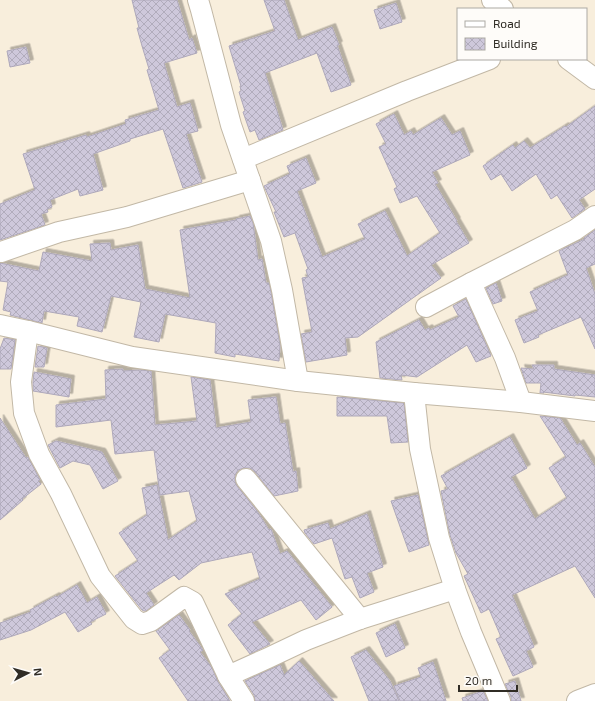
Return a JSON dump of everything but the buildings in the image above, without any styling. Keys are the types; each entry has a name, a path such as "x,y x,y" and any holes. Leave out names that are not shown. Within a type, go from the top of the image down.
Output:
{"street":[{"path":"198,0 231,125 272,241 298,381"},
{"path":"492,0 502,8"},
{"path":"243,159 407,91 487,60"},
{"path":"570,60 594,73"},
{"path":"1,252 59,232 127,217 250,180"},
{"path":"426,307 575,230 595,216"},
{"path":"471,283 505,358 521,402"},
{"path":"0,325 132,357 298,381 521,402 595,411"},
{"path":"28,331 21,382 24,413 39,454 61,494 100,576 134,619 142,624 151,622 184,597 193,602 228,676 244,701"},
{"path":"414,393 420,449 439,538 455,589 471,632 500,701"},
{"path":"246,479 360,619"},
{"path":"228,676 306,640 360,619 455,589"},
{"path":"577,701 595,694"}]}
